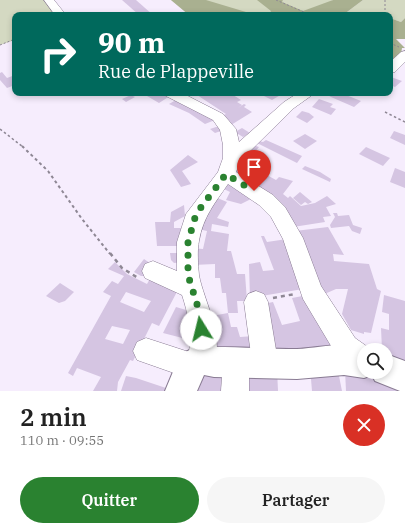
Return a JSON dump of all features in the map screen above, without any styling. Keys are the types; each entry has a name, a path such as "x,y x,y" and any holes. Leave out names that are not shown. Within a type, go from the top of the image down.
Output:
{"main road":[{"path":"191,372 214,362 245,372 297,364 344,360 357,361"},
{"path":"393,373 405,377"}],"street":[{"path":"49,0 59,12"},
{"path":"393,66 405,55"},
{"path":"177,96 218,117 228,128 229,166 278,212 293,238 311,291 346,347 357,356"},
{"path":"146,351 191,372 203,344 200,314 188,275 188,242 196,214 229,166 289,105 303,96"},
{"path":"153,270 192,288"},
{"path":"245,372 256,302"}],"path":[{"path":"276,0 304,12"},
{"path":"384,0 385,12"},
{"path":"0,44 12,40"},
{"path":"385,112 405,122"},
{"path":"0,129 31,153 48,171 82,219 122,268 131,275 146,281 153,270"},
{"path":"256,302 311,291"}],"green space":[{"path":"0,0 53,0 63,12 12,12 12,41 0,45"},
{"path":"171,0 276,0 281,2 283,0 333,0 315,12 185,12"},
{"path":"171,0 206,0 246,12 185,12"},
{"path":"257,0 283,0 282,2 303,11 333,0 363,0 347,12 271,11"},
{"path":"363,0 405,0 405,18 401,22 393,19 393,12 347,12"},
{"path":"405,18 405,39 396,39 405,48 402,48 401,54 393,61 393,19 401,22"}],"building":[{"path":"122,0 136,0 150,12 136,12"},
{"path":"2,72 7,78 12,76 12,86 7,88 0,80 0,73"},
{"path":"393,78 402,81 395,87 393,86"},
{"path":"129,96 135,97 126,102 122,99"},
{"path":"147,96 170,96 159,103"},
{"path":"199,96 235,96 241,100 237,102 242,105 238,108 244,104 246,105 244,107 252,112 231,125 221,116 226,114"},
{"path":"264,96 279,96 272,100"},
{"path":"329,96 348,96 361,101 354,107"},
{"path":"319,99 333,104 330,107 336,109 331,115 312,107"},
{"path":"176,100 215,120 205,124 189,113 169,104"},
{"path":"302,111 309,113 314,117 307,123 296,117"},
{"path":"219,126 221,131 215,133 210,129"},
{"path":"242,128 250,133 243,137 235,132"},
{"path":"394,131 405,135 405,145 390,138"},
{"path":"305,134 317,141 305,149 293,141"},
{"path":"266,140 302,156 297,163 257,143 259,141 263,142"},
{"path":"253,145 259,147 245,163 276,180 279,177 293,181 283,194 288,198 290,196 301,206 315,203 327,196 336,204 326,207 331,216 323,217 325,222 293,227 232,171 241,162 239,160"},
{"path":"366,147 390,158 383,166 359,154"},
{"path":"188,155 198,162 182,171 191,184 181,187 170,170"},
{"path":"305,166 320,172 331,179 330,182 302,169"},
{"path":"395,168 405,172 405,188 390,182"},
{"path":"229,180 255,197 241,204 226,200 230,192 222,188"},
{"path":"300,192 312,202 308,204 305,202 301,205 293,198"},
{"path":"215,197 227,202 217,218 229,222 228,227 212,224 211,231 229,234 227,251 231,251 237,274 245,274 247,301 237,301 238,313 228,313 226,293 222,293 220,278 215,278 215,264 193,265 192,248 203,249 207,231 198,229"},
{"path":"184,205 185,216 174,222 174,228 187,228 182,246 157,246 155,222 170,222 171,212"},
{"path":"333,213 337,213 338,216 349,215 353,225 362,228 360,234 352,231 349,226 331,228 330,225 335,217"},
{"path":"328,227 344,255 333,254 334,261 369,264 377,289 381,291 371,333 364,332 364,334 351,330 342,314 348,289 336,289 320,296 295,231"},
{"path":"261,236 264,236 267,242 287,239 303,289 250,298 249,264 260,262 263,271 274,270"},
{"path":"170,253 183,253 183,262 174,263 171,260"},
{"path":"144,259 154,266 147,276 141,276 134,272"},
{"path":"115,262 127,274 147,284 152,275 180,286 159,326 152,323 133,361 130,360 118,382 117,391 93,391 101,377 77,368 73,376 68,373 111,296 103,292 112,281 118,284 124,276 108,269","holes":["126,292 151,301 144,312 120,302","112,326 130,330 123,344 105,339"]},
{"path":"60,283 74,292 65,301 59,303 46,296"},
{"path":"308,295 337,351 269,356 264,304 273,302 282,325 300,321 292,298"},
{"path":"384,295 405,301 405,369 393,365 393,343 382,343 381,328 389,330 389,314 382,312"},
{"path":"176,307 193,312 194,341 163,333"},
{"path":"228,313 231,327 237,327 240,337 254,336 257,353 213,354 206,317"},
{"path":"310,367 338,371 342,391 312,391"},
{"path":"242,369 277,369 278,391 242,391"},
{"path":"345,370 357,372 357,379 387,379 405,385 405,391 346,391"},
{"path":"195,374 230,375 227,391 189,391"},
{"path":"126,376 136,378 172,391 121,391"}],"route":[{"path":"201,329 200,314 188,275 188,242 196,214 226,174 254,191"}]}
